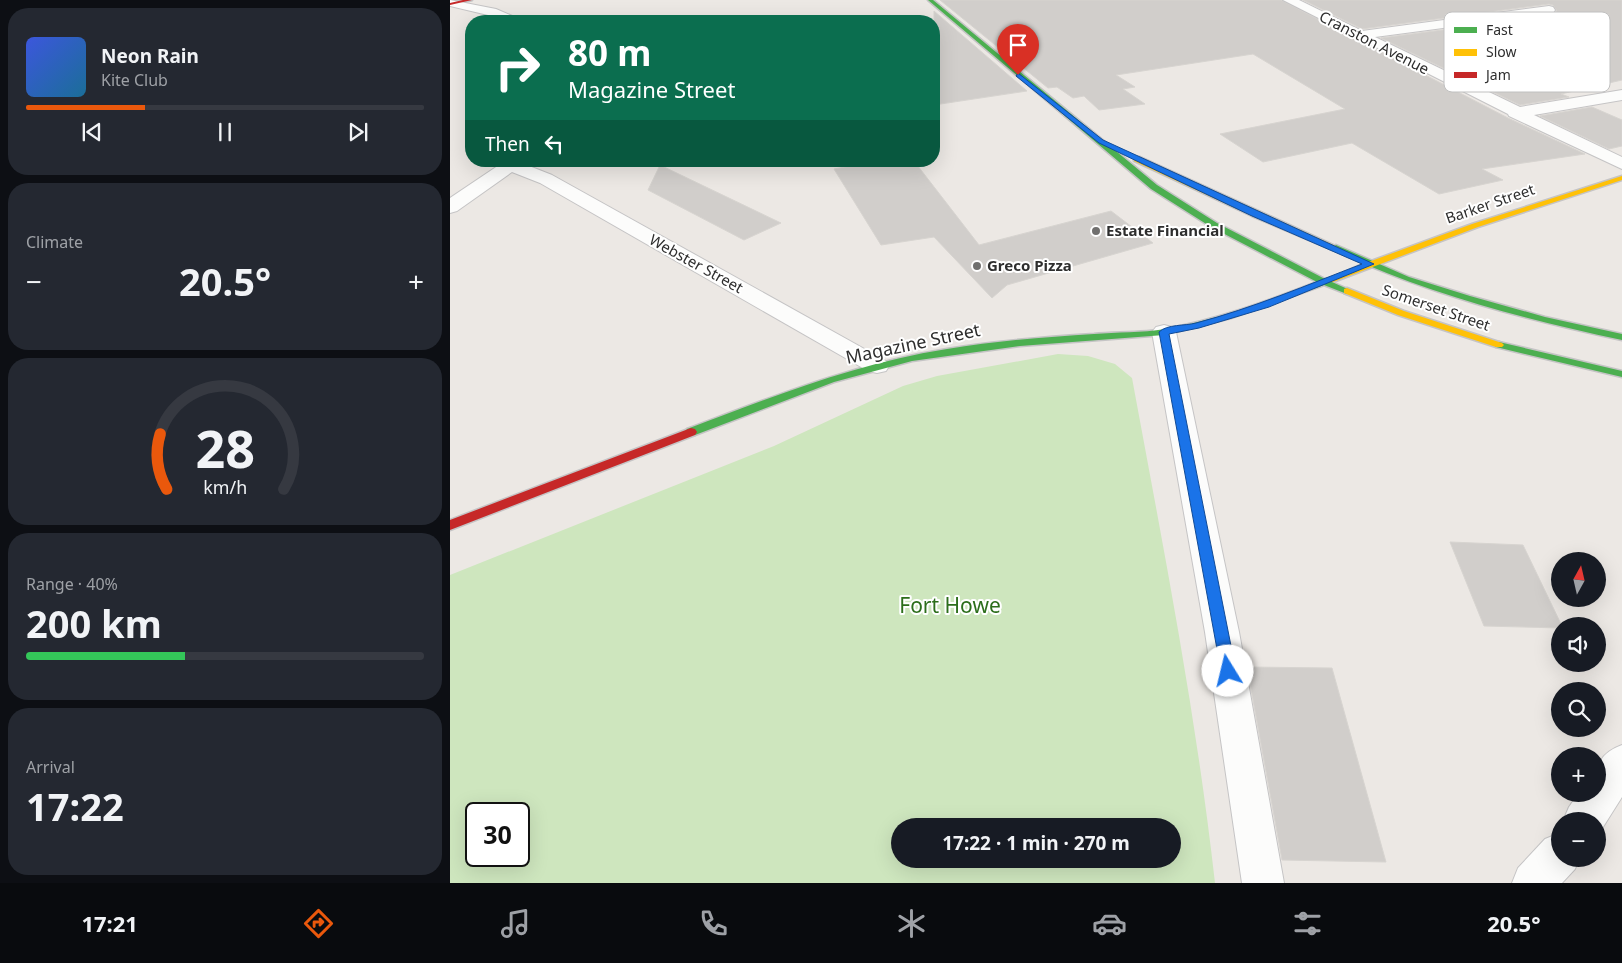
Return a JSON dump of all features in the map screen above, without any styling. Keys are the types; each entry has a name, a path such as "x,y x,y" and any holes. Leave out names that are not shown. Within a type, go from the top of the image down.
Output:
{"main road":[{"path":"452,3 470,0"},
{"name":"Somerset Street","path":"930,0 1154,187 1214,225 1324,282 1402,313 1483,341 1622,374"},
{"name":"Somerset Street","path":"1101,142 1255,214 1415,282 1497,307 1577,328 1622,337"},
{"name":"Barker Street","path":"1369,264 1534,204 1622,178"},
{"name":"Magazine Street","path":"450,525 763,404 877,366 968,348 1164,332 1196,326 1266,305 1369,264"}],"street":[{"name":"Cranston Avenue","path":"1289,0 1444,78"},
{"path":"452,3 499,15"},
{"path":"1533,12 1548,10"},
{"path":"1359,35 1444,24"},
{"name":"Cranston Avenue","path":"1473,92 1622,164"},
{"path":"1515,113 1622,95"},
{"path":"450,206 509,167"},
{"name":"Webster Street","path":"520,167 546,179 877,366"},
{"path":"1164,332 1222,632 1263,883"},
{"path":"1589,812 1622,763"},
{"path":"1534,883 1551,864"}],"green space":[{"name":"Fort Howe","path":"1058,354 1088,356 1115,364 1132,378 1189,693 1215,883 450,883 450,575 774,446 903,386 937,376"}],"building":[{"path":"940,0 1281,0 1444,85 1444,92 1458,92 1585,154 1482,169 1503,180 1439,194 1352,143 1263,162 1220,134 1345,109 1253,54 1116,75 1135,87 1123,89 1145,104 1099,110 1084,96 1073,98 1057,87 1048,88"},
{"path":"1303,0 1622,0 1622,80 1610,83 1610,12 1555,12 1557,11 1553,5 1549,4 1489,12 1444,12 1444,18 1362,29"},
{"path":"940,16 1027,91 940,104"},
{"path":"1444,30 1444,68 1381,38"},
{"path":"1493,92 1570,92 1561,94 1569,97 1520,105"},
{"path":"1592,107 1622,120 1622,146 1609,149 1540,116"},
{"path":"659,167 664,167 781,223 744,240 648,190"},
{"path":"845,167 919,167 979,245 1111,211 1153,243 1007,285 992,298 934,237 881,245 834,169"},
{"path":"1450,542 1523,545 1551,603 1551,608 1553,608 1558,617 1551,617 1551,628 1484,626"},
{"path":"1247,667 1332,668 1386,862 1282,860"}],"traffic: fast":[{"path":"930,0 1154,187 1214,225 1324,282 1347,291"},
{"path":"1336,248 1396,275 1492,306 1544,320 1622,337"},
{"path":"691,432 807,387 877,366 912,358 984,347 1164,332 1228,316 1330,280"},
{"path":"1499,345 1622,374"}],"traffic: slow":[{"path":"1137,159 1255,214 1336,248"},
{"path":"1330,280 1475,226 1622,178"},
{"path":"1347,291 1401,313 1499,345"}],"traffic: jam":[{"path":"450,4 470,0"},
{"path":"450,525 691,432"}],"place":[{"name":"Estate Financial","path":"1096,231"},
{"name":"Greco Pizza","path":"977,266"}],"route":[{"path":"1018,75 1086,132 1101,142 1255,214 1369,264 1266,305 1196,326 1164,332 1228,671"}]}
